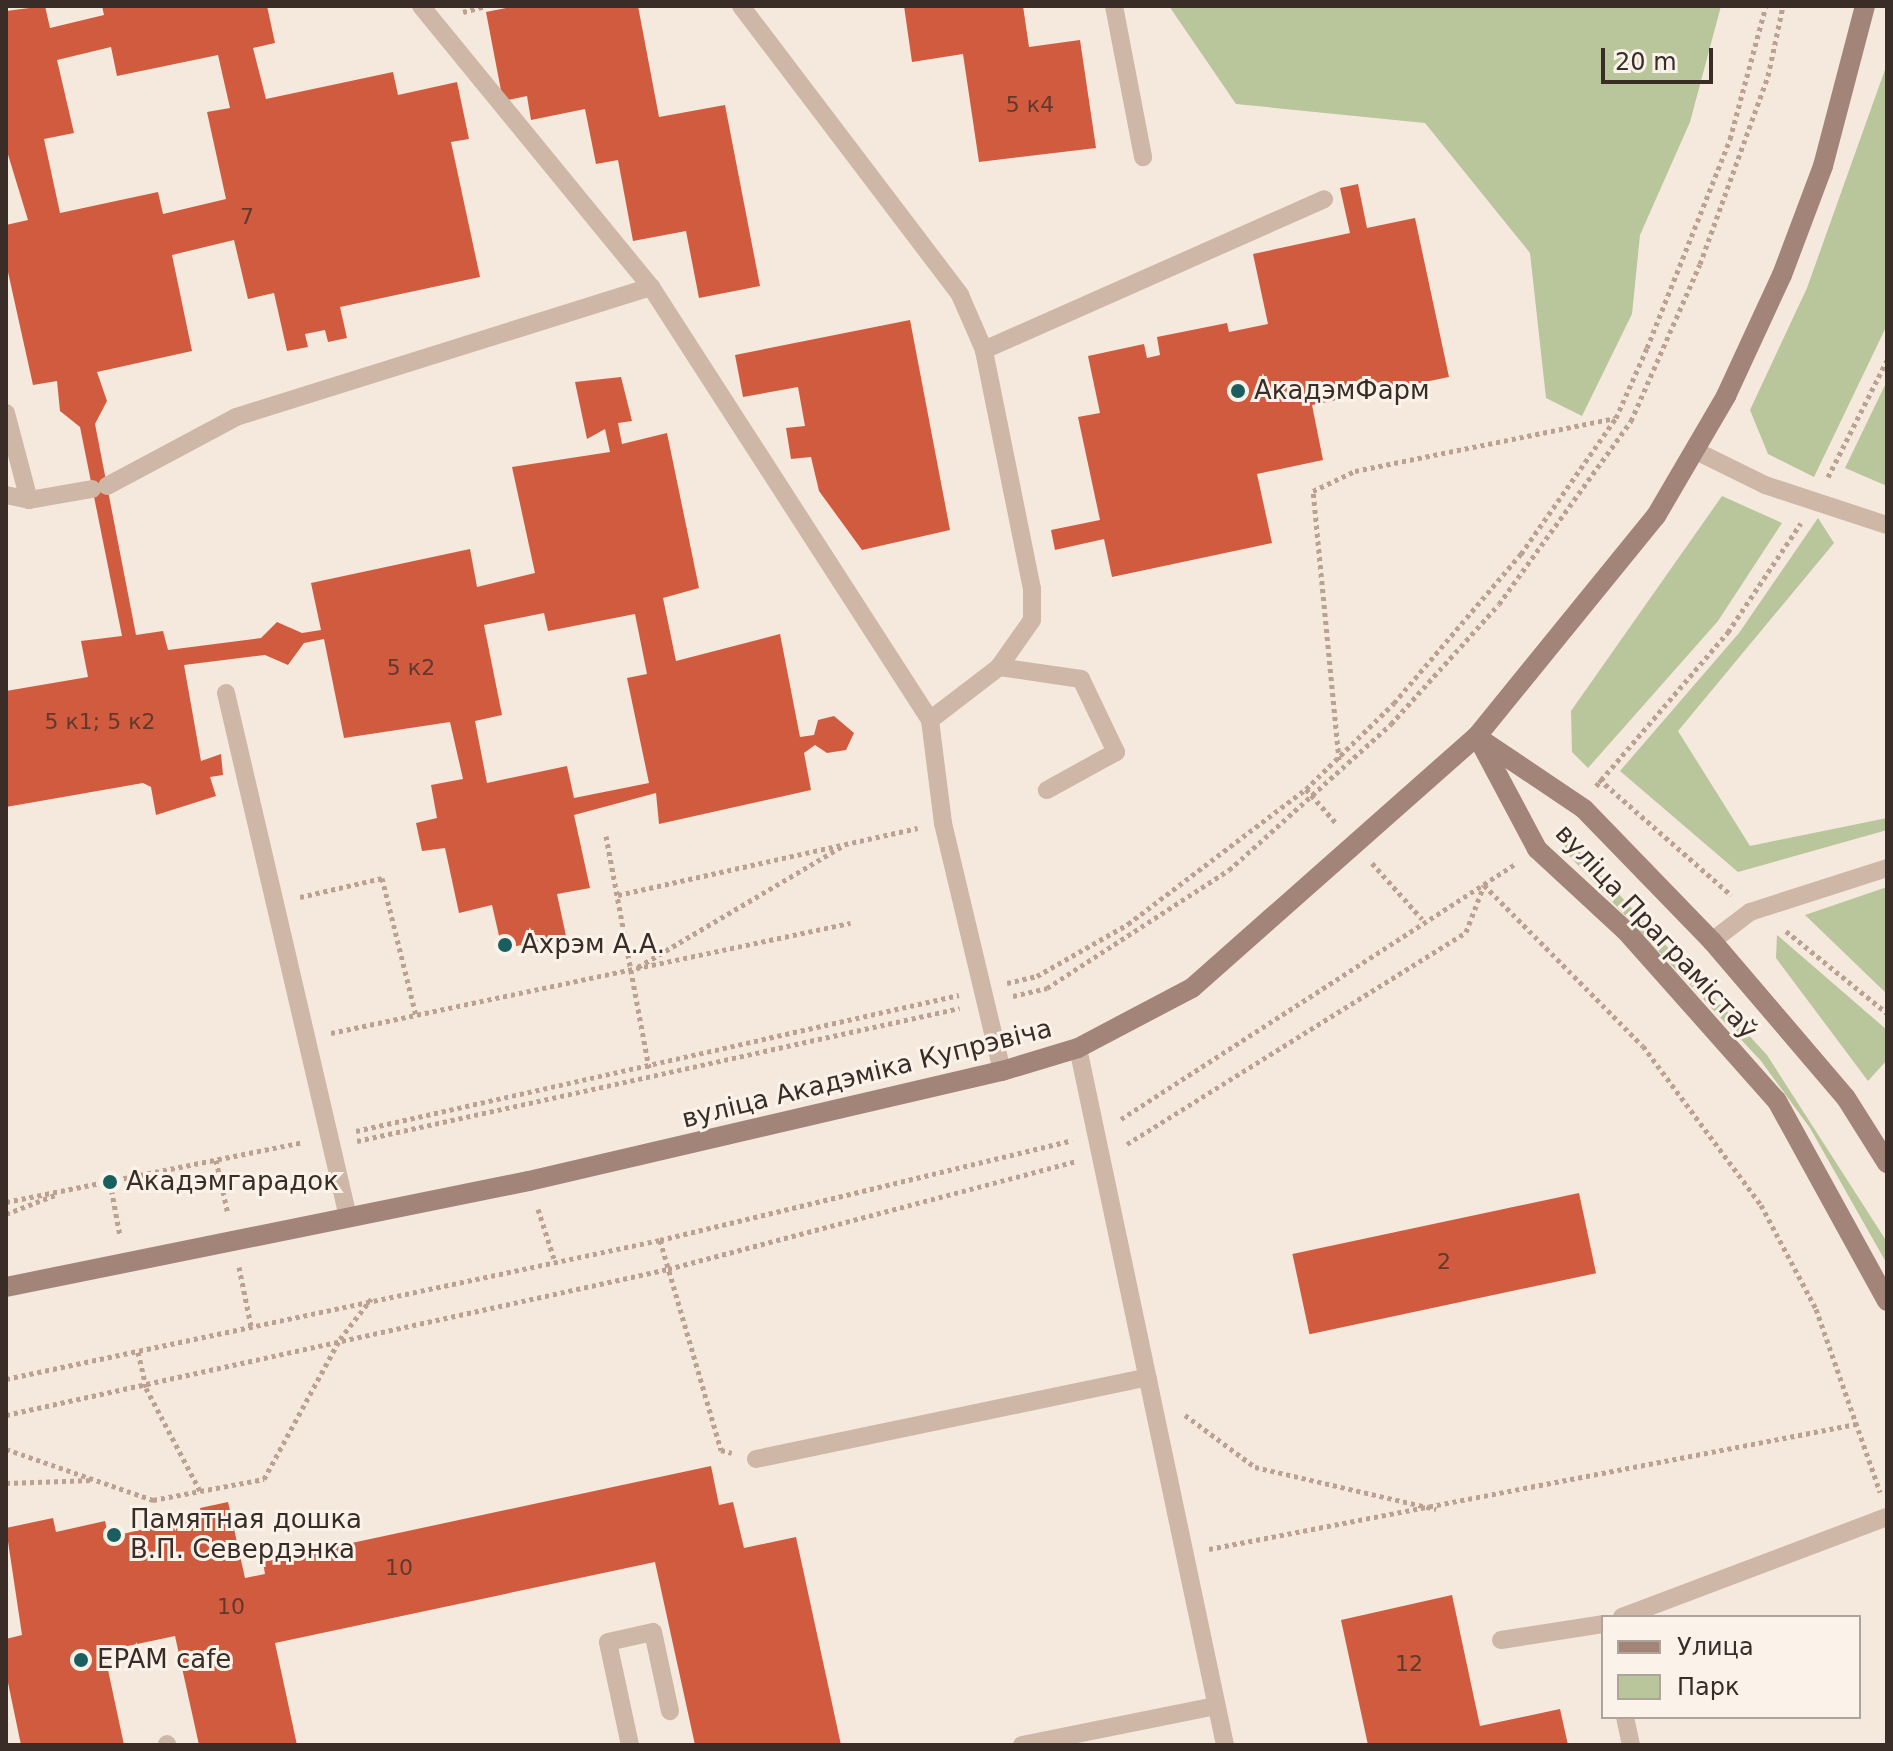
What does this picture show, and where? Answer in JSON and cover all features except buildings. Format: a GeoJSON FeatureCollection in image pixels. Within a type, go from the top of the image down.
{"type":"FeatureCollection","features":[{"type":"Feature","properties":{"kind":"main road","name":"вуліца Акадэміка Купрэвіча"},"geometry":{"type":"LineString","coordinates":[[6,1287],[529,1181],[1002,1071],[1078,1048],[1192,988],[1477,736],[1656,516],[1696,451],[1787,262],[1823,166],[1865,6]]}},
{"type":"Feature","properties":{"kind":"main road","name":"вуліца Праграмістаў"},"geometry":{"type":"LineString","coordinates":[[1477,736],[1584,809],[1712,941],[1846,1098],[1887,1163]]}},
{"type":"Feature","properties":{"kind":"main road","name":"вуліца Праграмістаў"},"geometry":{"type":"LineString","coordinates":[[1477,736],[1537,849],[1626,931],[1777,1101],[1887,1301]]}},
{"type":"Feature","properties":{"kind":"lane"},"geometry":{"type":"LineString","coordinates":[[421,6],[651,287],[930,720],[943,823],[981,997],[1002,1071]]}},
{"type":"Feature","properties":{"kind":"lane"},"geometry":{"type":"LineString","coordinates":[[741,6],[960,295],[984,350],[1032,589],[1032,620],[999,667],[930,720]]}},
{"type":"Feature","properties":{"kind":"lane"},"geometry":{"type":"LineString","coordinates":[[1114,6],[1143,157]]}},
{"type":"Feature","properties":{"kind":"lane"},"geometry":{"type":"LineString","coordinates":[[984,350],[1324,199]]}},
{"type":"Feature","properties":{"kind":"lane"},"geometry":{"type":"LineString","coordinates":[[6,495],[29,500],[100,488],[236,417],[651,287]]}},
{"type":"Feature","properties":{"kind":"lane"},"geometry":{"type":"LineString","coordinates":[[6,413],[29,500]]}},
{"type":"Feature","properties":{"kind":"lane"},"geometry":{"type":"LineString","coordinates":[[1696,451],[1817,501],[1887,525]]}},
{"type":"Feature","properties":{"kind":"lane"},"geometry":{"type":"LineString","coordinates":[[999,667],[1081,679],[1116,752],[1047,790]]}},
{"type":"Feature","properties":{"kind":"lane"},"geometry":{"type":"LineString","coordinates":[[226,693],[333,1136],[348,1217]]}},
{"type":"Feature","properties":{"kind":"lane"},"geometry":{"type":"LineString","coordinates":[[1712,941],[1750,912],[1887,868]]}},
{"type":"Feature","properties":{"kind":"lane"},"geometry":{"type":"LineString","coordinates":[[1078,1048],[1098,1155],[1187,1552],[1225,1745]]}},
{"type":"Feature","properties":{"kind":"lane"},"geometry":{"type":"LineString","coordinates":[[756,1459],[1147,1377]]}},
{"type":"Feature","properties":{"kind":"lane"},"geometry":{"type":"LineString","coordinates":[[1627,1615],[1887,1517]]}},
{"type":"Feature","properties":{"kind":"lane"},"geometry":{"type":"LineString","coordinates":[[1501,1640],[1601,1624]]}},
{"type":"Feature","properties":{"kind":"lane"},"geometry":{"type":"LineString","coordinates":[[630,1745],[608,1642],[653,1632],[670,1711]]}},
{"type":"Feature","properties":{"kind":"lane"},"geometry":{"type":"LineString","coordinates":[[1022,1745],[1216,1706]]}},
{"type":"Feature","properties":{"kind":"lane"},"geometry":{"type":"LineString","coordinates":[[1625,1719],[1631,1745]]}},
{"type":"Feature","properties":{"kind":"path"},"geometry":{"type":"LineString","coordinates":[[333,1136],[364,1143],[981,997],[1037,976],[1128,924],[1339,761],[1521,554],[1616,418],[1730,139],[1766,6]]}},
{"type":"Feature","properties":{"kind":"path"},"geometry":{"type":"LineString","coordinates":[[6,1202],[333,1136],[981,997],[1047,988],[1229,870],[1391,724],[1499,604],[1631,421],[1700,264],[1768,76],[1783,6]]}},
{"type":"Feature","properties":{"kind":"path"},"geometry":{"type":"LineString","coordinates":[[1584,809],[1599,779],[1728,632],[1817,501],[1887,360]]}},
{"type":"Feature","properties":{"kind":"path"},"geometry":{"type":"LineString","coordinates":[[1339,761],[1313,491],[1355,471],[1616,418]]}},
{"type":"Feature","properties":{"kind":"path"},"geometry":{"type":"LineString","coordinates":[[618,895],[943,823]]}},
{"type":"Feature","properties":{"kind":"path"},"geometry":{"type":"LineString","coordinates":[[606,836],[633,969],[649,1069]]}},
{"type":"Feature","properties":{"kind":"path"},"geometry":{"type":"LineString","coordinates":[[633,969],[848,843]]}},
{"type":"Feature","properties":{"kind":"path"},"geometry":{"type":"LineString","coordinates":[[6,1379],[660,1240],[1096,1135],[1537,849]]}},
{"type":"Feature","properties":{"kind":"path"},"geometry":{"type":"LineString","coordinates":[[276,902],[382,878],[416,1015]]}},
{"type":"Feature","properties":{"kind":"path"},"geometry":{"type":"LineString","coordinates":[[6,1415],[146,1388],[340,1339],[668,1269],[1098,1155],[1153,1135],[1466,932],[1484,885]]}},
{"type":"Feature","properties":{"kind":"path"},"geometry":{"type":"LineString","coordinates":[[1484,885],[1643,1046],[1761,1205],[1816,1309],[1882,1497]]}},
{"type":"Feature","properties":{"kind":"path"},"geometry":{"type":"LineString","coordinates":[[310,1038],[850,923]]}},
{"type":"Feature","properties":{"kind":"path"},"geometry":{"type":"LineString","coordinates":[[529,1181],[555,1262]]}},
{"type":"Feature","properties":{"kind":"path"},"geometry":{"type":"LineString","coordinates":[[110,1182],[125,1261]]}},
{"type":"Feature","properties":{"kind":"path"},"geometry":{"type":"LineString","coordinates":[[6,1214],[67,1190]]}},
{"type":"Feature","properties":{"kind":"path"},"geometry":{"type":"LineString","coordinates":[[660,1240],[721,1450],[756,1459]]}},
{"type":"Feature","properties":{"kind":"path"},"geometry":{"type":"LineString","coordinates":[[6,1449],[153,1500],[264,1479],[340,1339],[371,1299]]}},
{"type":"Feature","properties":{"kind":"path"},"geometry":{"type":"LineString","coordinates":[[138,1352],[146,1388],[200,1491]]}},
{"type":"Feature","properties":{"kind":"path"},"geometry":{"type":"LineString","coordinates":[[1147,1377],[1255,1467],[1440,1510]]}},
{"type":"Feature","properties":{"kind":"path"},"geometry":{"type":"LineString","coordinates":[[1187,1552],[1440,1510],[1856,1424]]}},
{"type":"Feature","properties":{"kind":"path"},"geometry":{"type":"LineString","coordinates":[[6,1483],[99,1480]]}},
{"type":"Feature","properties":{"kind":"green space"},"geometry":{"type":"Polygon","coordinates":[[[1169,6],[1721,6],[1690,122],[1640,235],[1632,314],[1582,416],[1546,398],[1530,253],[1425,123],[1236,104],[1169,6]]]}},
{"type":"Feature","properties":{"kind":"green space"},"geometry":{"type":"Polygon","coordinates":[[[1887,64],[1887,325],[1814,477],[1768,454],[1750,410],[1807,288],[1887,64]]]}},
{"type":"Feature","properties":{"kind":"green space"},"geometry":{"type":"Polygon","coordinates":[[[1887,381],[1887,486],[1845,468],[1887,381]]]}},
{"type":"Feature","properties":{"kind":"green space"},"geometry":{"type":"Polygon","coordinates":[[[1722,496],[1782,523],[1718,621],[1588,768],[1572,752],[1571,711],[1722,496]]]}},
{"type":"Feature","properties":{"kind":"green space"},"geometry":{"type":"Polygon","coordinates":[[[1818,518],[1834,543],[1678,731],[1750,846],[1887,818],[1887,830],[1738,872],[1620,771],[1739,633],[1818,518]]]}},
{"type":"Feature","properties":{"kind":"green space"},"geometry":{"type":"Polygon","coordinates":[[[1569,840],[1767,1055],[1887,1242],[1887,1264],[1810,1128],[1761,1061],[1562,848],[1569,840]]]}},
{"type":"Feature","properties":{"kind":"green space"},"geometry":{"type":"Polygon","coordinates":[[[1887,887],[1887,994],[1805,915],[1887,887]]]}},
{"type":"Feature","properties":{"kind":"green space"},"geometry":{"type":"Polygon","coordinates":[[[1777,935],[1887,1030],[1887,1060],[1868,1081],[1776,958],[1777,935]]]}},
{"type":"Feature","properties":{"kind":"place","name":"АкадэмФарм"},"geometry":{"type":"Point","coordinates":[1238,391]}},
{"type":"Feature","properties":{"kind":"place","name":"Ахрэм А.А."},"geometry":{"type":"Point","coordinates":[505,945]}},
{"type":"Feature","properties":{"kind":"place","name":"Акадэмгарадок"},"geometry":{"type":"Point","coordinates":[110,1182]}},
{"type":"Feature","properties":{"kind":"place","name":"Памятная дошка В.П. Севердэнка"},"geometry":{"type":"Point","coordinates":[114,1535]}},
{"type":"Feature","properties":{"kind":"place","name":"EPAM cafe"},"geometry":{"type":"Point","coordinates":[81,1660]}}]}
